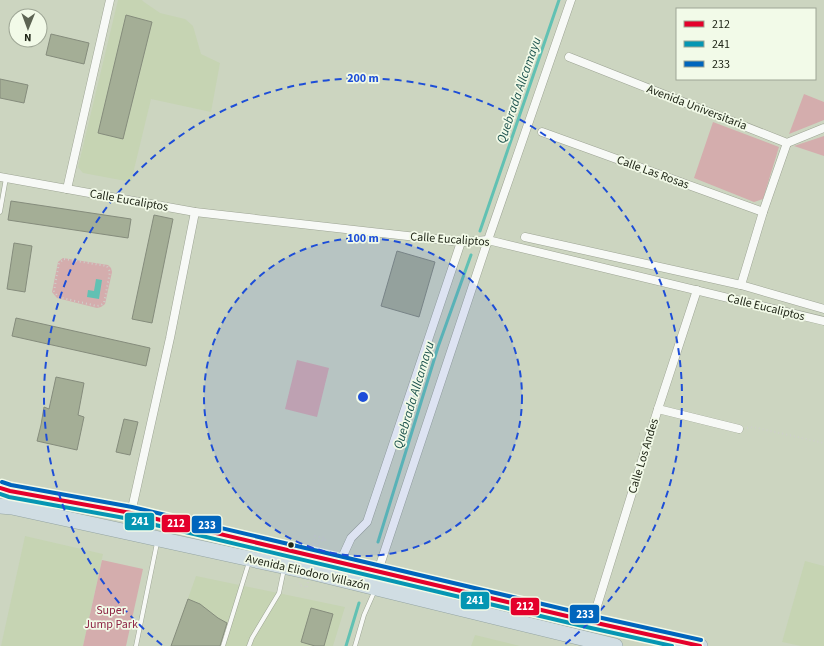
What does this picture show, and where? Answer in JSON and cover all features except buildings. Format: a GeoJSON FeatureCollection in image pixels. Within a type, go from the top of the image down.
{"type":"FeatureCollection","features":[{"type":"Feature","properties":{"kind":"highway","name":"Avenida Eliodoro Villazón"},"geometry":{"type":"LineString","coordinates":[[0,488],[131,513],[592,622],[700,646]]}},
{"type":"Feature","properties":{"kind":"highway","name":"Avenida Eliodoro Villazón"},"geometry":{"type":"LineString","coordinates":[[0,506],[12,507],[250,558],[610,646]]}},
{"type":"Feature","properties":{"kind":"street"},"geometry":{"type":"LineString","coordinates":[[67,189],[110,0]]}},
{"type":"Feature","properties":{"kind":"street"},"geometry":{"type":"LineString","coordinates":[[378,571],[488,240],[571,0]]}},
{"type":"Feature","properties":{"kind":"street","name":"Avenida Universitaria"},"geometry":{"type":"LineString","coordinates":[[569,57],[787,143]]}},
{"type":"Feature","properties":{"kind":"street"},"geometry":{"type":"LineString","coordinates":[[741,285],[787,143],[824,128]]}},
{"type":"Feature","properties":{"kind":"street","name":"Calle Las Rosas"},"geometry":{"type":"LineString","coordinates":[[542,132],[764,212]]}},
{"type":"Feature","properties":{"kind":"street","name":"Calle Eucaliptos"},"geometry":{"type":"LineString","coordinates":[[3,177],[195,212],[461,242],[488,240],[824,321]]}},
{"type":"Feature","properties":{"kind":"street"},"geometry":{"type":"LineString","coordinates":[[131,513],[170,338],[195,212]]}},
{"type":"Feature","properties":{"kind":"street","name":"Calle Eucaliptos"},"geometry":{"type":"LineString","coordinates":[[525,237],[741,285],[824,309]]}},
{"type":"Feature","properties":{"kind":"street"},"geometry":{"type":"LineString","coordinates":[[340,562],[351,538],[367,522],[461,242]]}},
{"type":"Feature","properties":{"kind":"street","name":"Calle Los Andes"},"geometry":{"type":"LineString","coordinates":[[592,622],[658,409],[697,290]]}},
{"type":"Feature","properties":{"kind":"street"},"geometry":{"type":"LineString","coordinates":[[658,409],[739,428]]}},
{"type":"Feature","properties":{"kind":"lane"},"geometry":{"type":"LineString","coordinates":[[0,212],[3,177]]}},
{"type":"Feature","properties":{"kind":"lane"},"geometry":{"type":"LineString","coordinates":[[136,646],[158,538]]}},
{"type":"Feature","properties":{"kind":"lane"},"geometry":{"type":"LineString","coordinates":[[223,646],[250,558]]}},
{"type":"Feature","properties":{"kind":"lane"},"geometry":{"type":"LineString","coordinates":[[249,646],[252,638],[279,593],[285,567]]}},
{"type":"Feature","properties":{"kind":"lane"},"geometry":{"type":"LineString","coordinates":[[355,646],[364,615],[376,588]]}},
{"type":"Feature","properties":{"kind":"path"},"geometry":{"type":"LineString","coordinates":[[64,259],[107,266],[110,272],[104,303],[101,306],[97,306],[58,297],[56,295],[54,291],[59,263],[61,261],[64,259]]}},
{"type":"Feature","properties":{"kind":"path"},"geometry":{"type":"LineString","coordinates":[[739,428],[753,427],[824,443]]}},
{"type":"Feature","properties":{"kind":"path"},"geometry":{"type":"LineString","coordinates":[[307,587],[318,540],[325,541],[325,538],[315,536]]}},
{"type":"Feature","properties":{"kind":"shaded area"},"geometry":{"type":"Polygon","coordinates":[[[118,0],[142,0],[160,13],[185,19],[193,26],[201,54],[220,63],[211,112],[151,99],[131,182],[83,173],[78,167],[118,0]]]}},
{"type":"Feature","properties":{"kind":"shaded area"},"geometry":{"type":"Polygon","coordinates":[[[25,536],[103,554],[83,646],[1,646],[25,536]]]}},
{"type":"Feature","properties":{"kind":"shaded area"},"geometry":{"type":"Polygon","coordinates":[[[805,561],[824,566],[824,646],[801,646],[782,642],[805,561]]]}},
{"type":"Feature","properties":{"kind":"shaded area"},"geometry":{"type":"Polygon","coordinates":[[[196,576],[345,607],[333,646],[171,646],[196,576]]]}},
{"type":"Feature","properties":{"kind":"shaded area"},"geometry":{"type":"Polygon","coordinates":[[[475,635],[520,646],[471,646],[475,635]]]}},
{"type":"Feature","properties":{"kind":"green space"},"geometry":{"type":"Polygon","coordinates":[[[804,94],[824,102],[824,120],[789,134],[804,94]]]}},
{"type":"Feature","properties":{"kind":"green space"},"geometry":{"type":"Polygon","coordinates":[[[713,122],[779,147],[763,199],[754,202],[694,178],[713,122]]]}},
{"type":"Feature","properties":{"kind":"green space"},"geometry":{"type":"Polygon","coordinates":[[[824,136],[824,156],[794,146],[824,136]]]}},
{"type":"Feature","properties":{"kind":"green space"},"geometry":{"type":"Polygon","coordinates":[[[63,258],[108,265],[111,268],[112,272],[105,304],[97,308],[57,298],[52,292],[58,262],[63,258]]]}},
{"type":"Feature","properties":{"kind":"green space"},"geometry":{"type":"Polygon","coordinates":[[[297,360],[329,368],[317,417],[285,409],[297,360]]]}},
{"type":"Feature","properties":{"kind":"green space","name":"Super Jump Park"},"geometry":{"type":"Polygon","coordinates":[[[102,560],[143,569],[126,646],[83,646],[102,560]]]}},
{"type":"Feature","properties":{"kind":"water"},"geometry":{"type":"Polygon","coordinates":[[[96,279],[102,280],[99,299],[87,297],[88,290],[94,291],[96,279]]]}},
{"type":"Feature","properties":{"kind":"waterway","name":"Quebrada Allcamayu"},"geometry":{"type":"LineString","coordinates":[[480,231],[559,0]]}},
{"type":"Feature","properties":{"kind":"waterway","name":"Quebrada Allcamayu"},"geometry":{"type":"LineString","coordinates":[[378,542],[438,347],[471,255]]}},
{"type":"Feature","properties":{"kind":"waterway","name":"Quebrada Allcamayu"},"geometry":{"type":"LineString","coordinates":[[346,646],[359,603]]}},
{"type":"Feature","properties":{"kind":"transit line","name":"233"},"geometry":{"type":"LineString","coordinates":[[2,482],[11,485],[132,507],[593,616],[701,640]]}},
{"type":"Feature","properties":{"kind":"transit line","name":"212"},"geometry":{"type":"LineString","coordinates":[[0,488],[131,513],[592,622],[700,646]]}},
{"type":"Feature","properties":{"kind":"transit line","name":"241"},"geometry":{"type":"LineString","coordinates":[[0,494],[9,497],[130,519],[672,646]]}}]}
